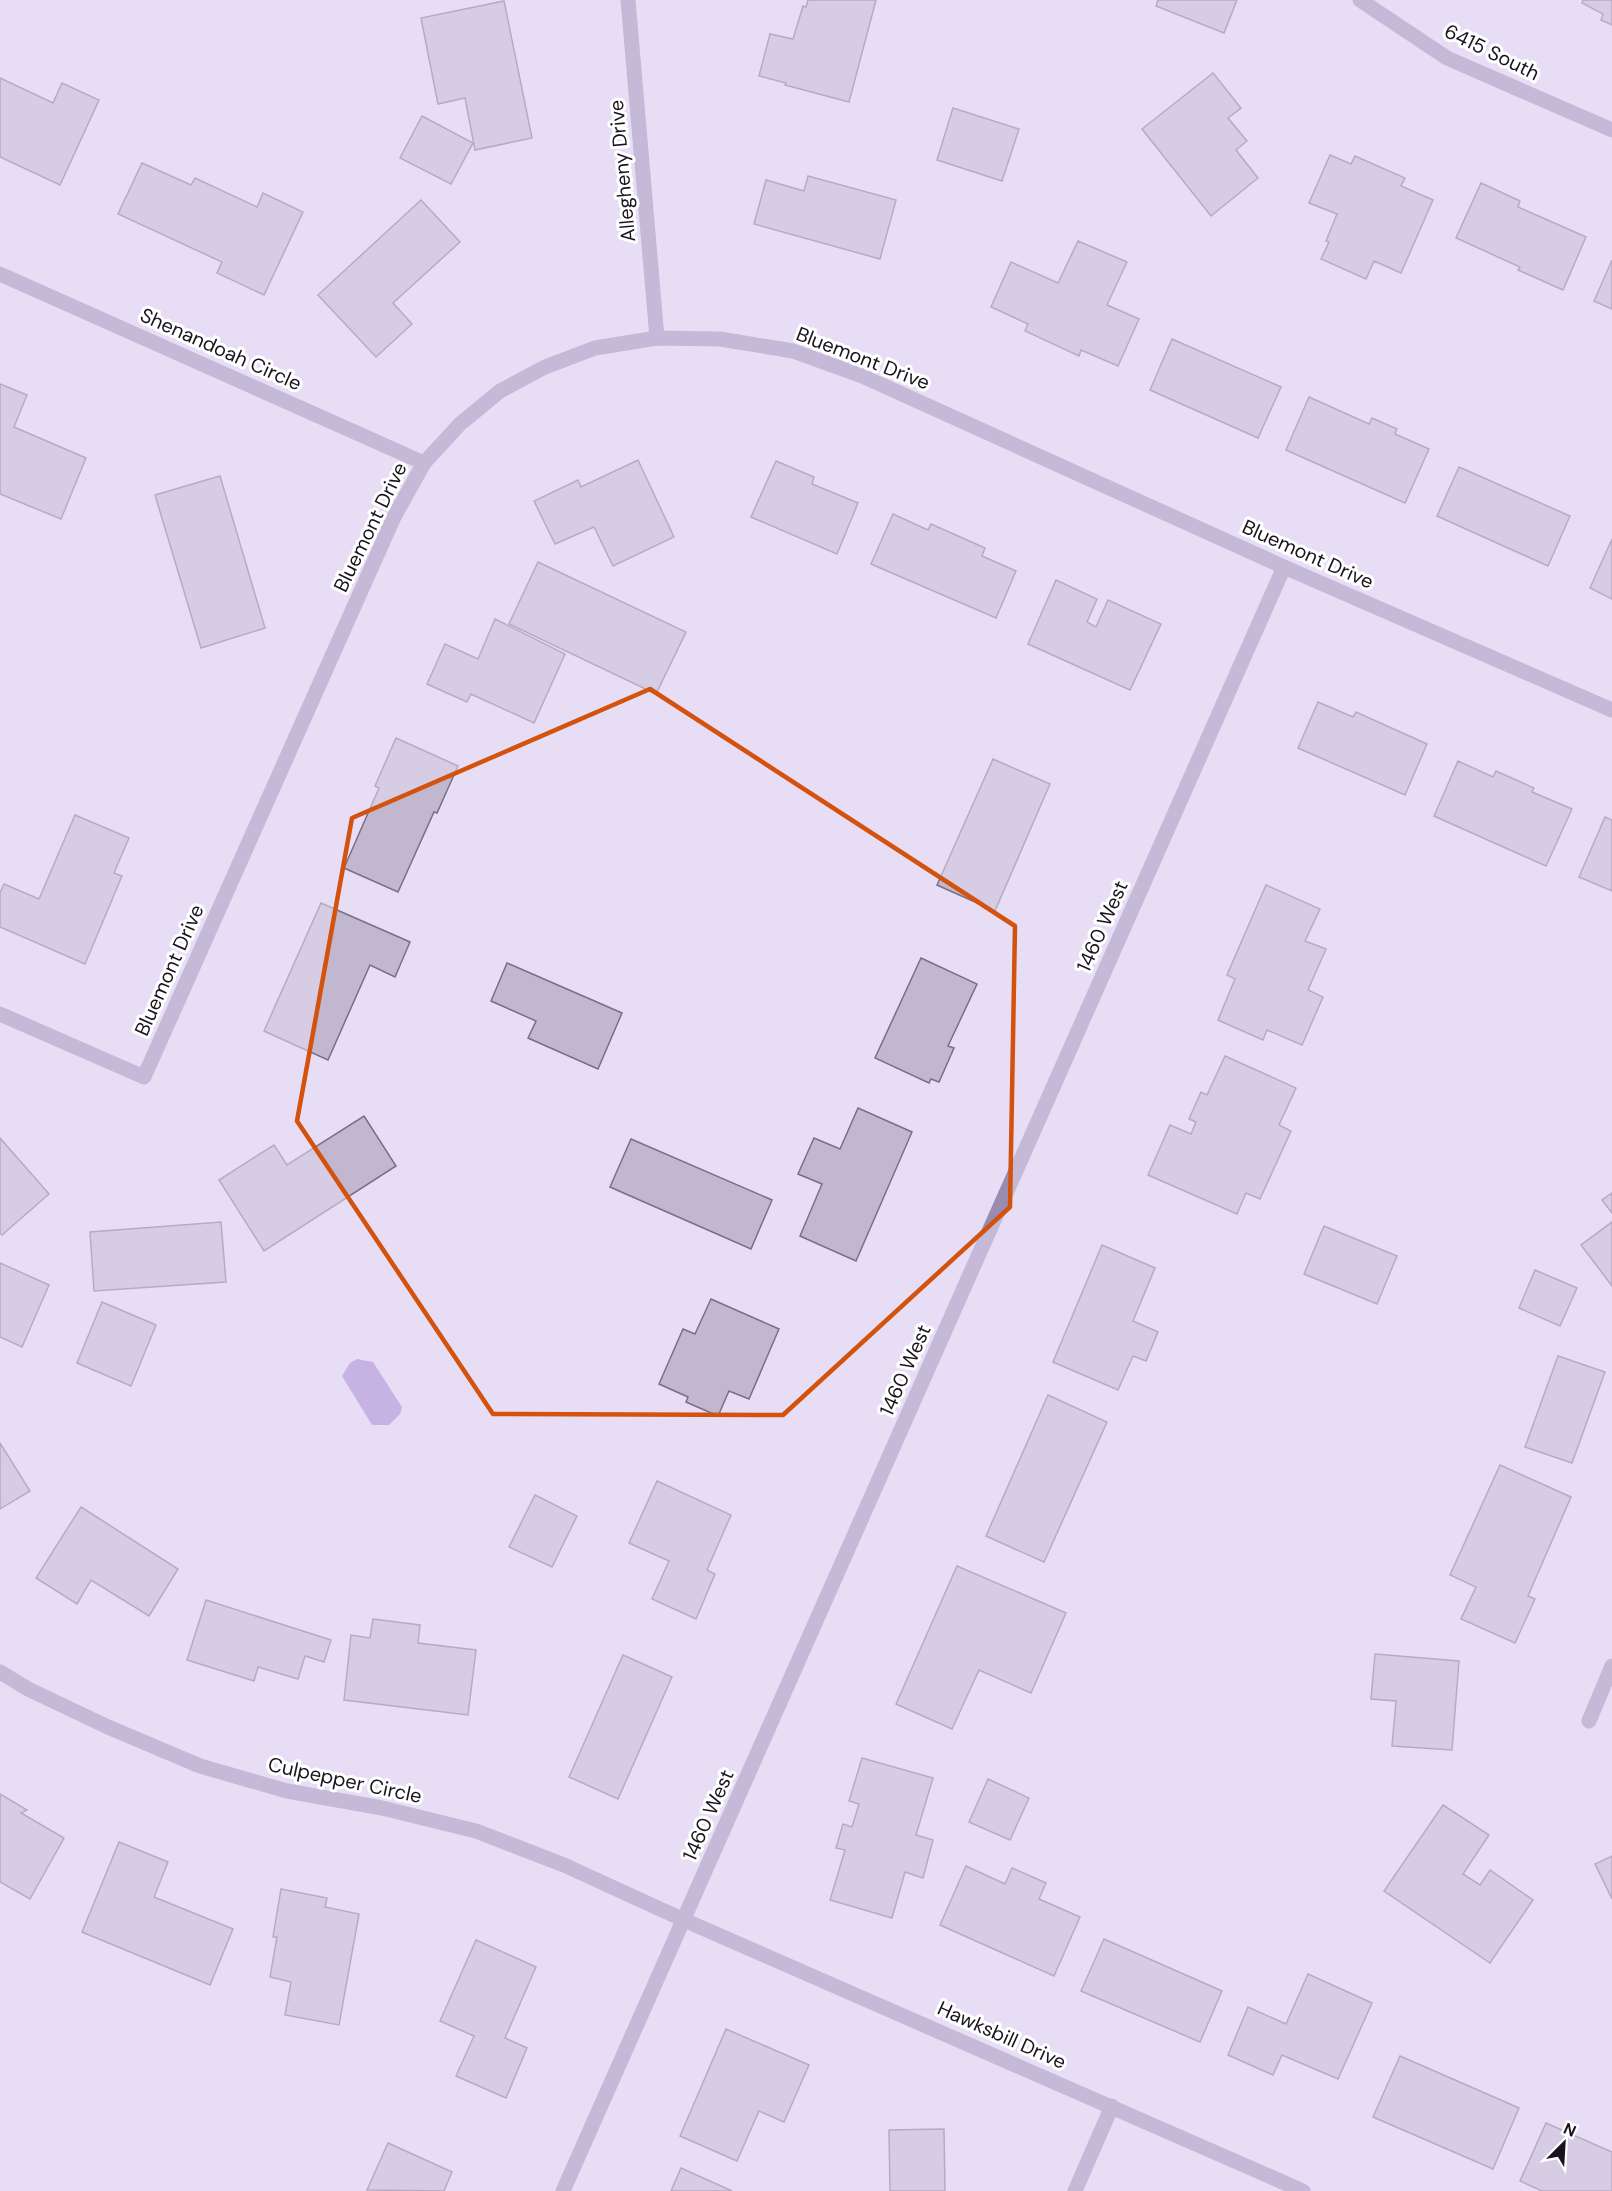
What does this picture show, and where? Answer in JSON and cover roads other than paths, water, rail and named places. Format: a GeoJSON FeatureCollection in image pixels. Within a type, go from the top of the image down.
{"type":"FeatureCollection","features":[{"type":"Feature","properties":{"kind":"street","name":"Allegheny Drive"},"geometry":{"type":"LineString","coordinates":[[628,0],[657,338]]}},
{"type":"Feature","properties":{"kind":"street","name":"6415 South"},"geometry":{"type":"LineString","coordinates":[[1360,0],[1447,58],[1612,130]]}},
{"type":"Feature","properties":{"kind":"street","name":"Shenandoah Circle"},"geometry":{"type":"LineString","coordinates":[[0,274],[424,463]]}},
{"type":"Feature","properties":{"kind":"street","name":"Bluemont Drive"},"geometry":{"type":"LineString","coordinates":[[0,1014],[144,1077],[394,517],[424,463],[460,424],[500,391],[545,367],[595,348],[657,338],[720,339],[803,354],[862,376],[1284,567],[1612,711]]}},
{"type":"Feature","properties":{"kind":"street","name":"1460 West"},"geometry":{"type":"LineString","coordinates":[[563,2191],[1284,567]]}},
{"type":"Feature","properties":{"kind":"street"},"geometry":{"type":"LineString","coordinates":[[1589,1721],[1612,1666]]}},
{"type":"Feature","properties":{"kind":"street","name":"Culpepper Circle"},"geometry":{"type":"LineString","coordinates":[[0,1672],[58,1704],[200,1766],[287,1791],[382,1808],[476,1831],[564,1865],[684,1920]]}},
{"type":"Feature","properties":{"kind":"street","name":"Hawksbill Drive"},"geometry":{"type":"LineString","coordinates":[[684,1920],[1303,2191]]}},
{"type":"Feature","properties":{"kind":"street"},"geometry":{"type":"LineString","coordinates":[[1075,2191],[1112,2106]]}}]}
